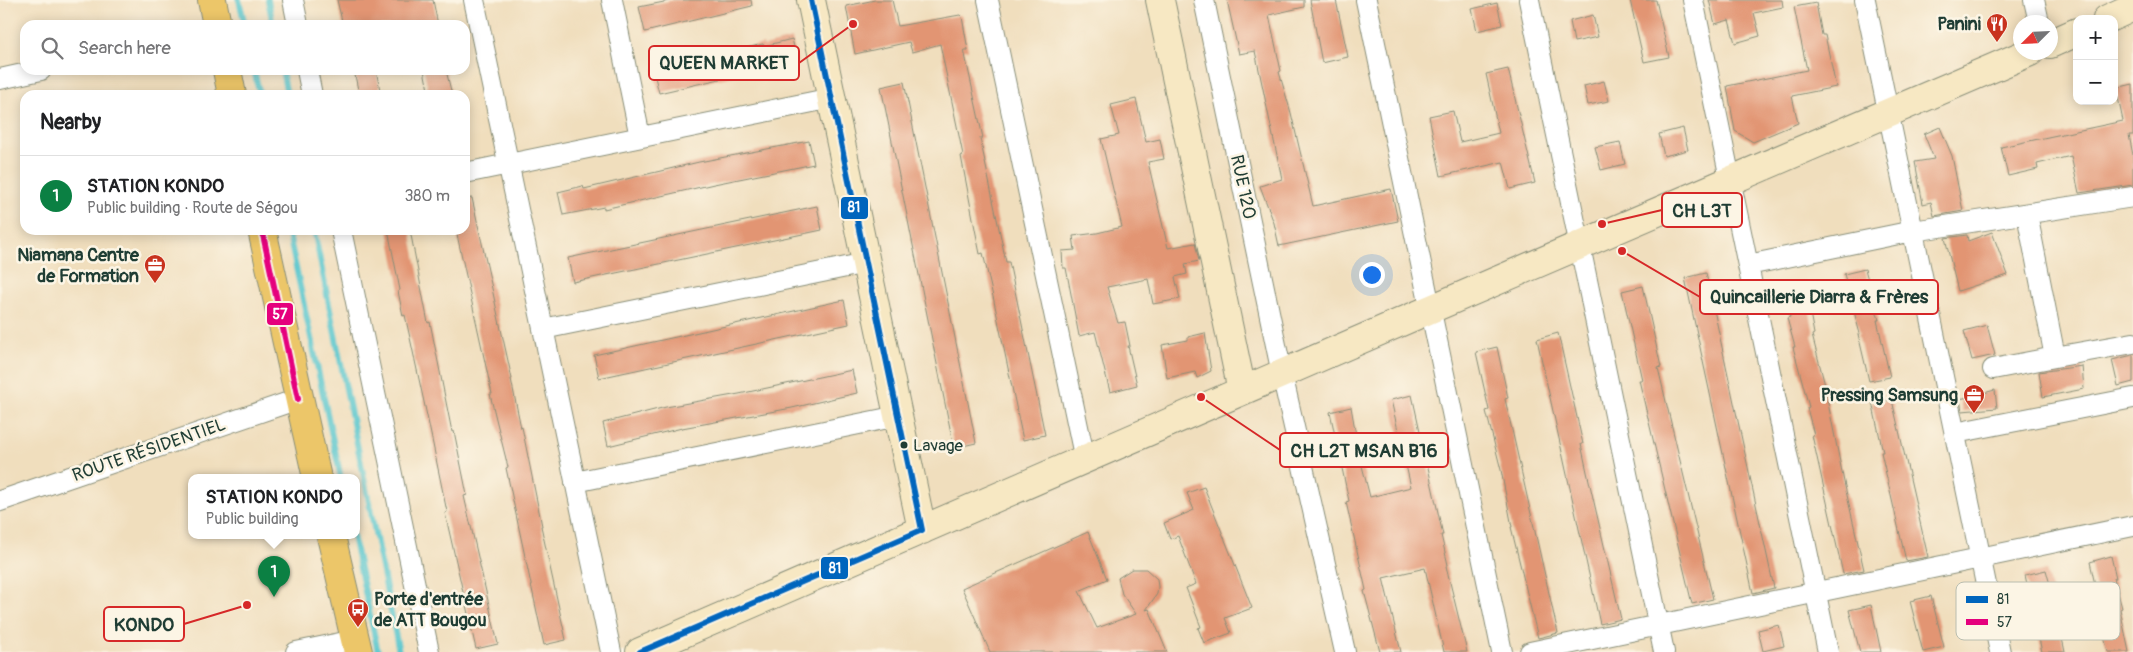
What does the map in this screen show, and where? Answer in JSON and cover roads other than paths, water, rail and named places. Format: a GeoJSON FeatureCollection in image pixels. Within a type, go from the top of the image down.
{"type":"FeatureCollection","features":[{"type":"Feature","properties":{"kind":"highway"},"geometry":{"type":"LineString","coordinates":[[212,0],[216,20]]}},
{"type":"Feature","properties":{"kind":"highway"},"geometry":{"type":"LineString","coordinates":[[228,75],[231,90]]}},
{"type":"Feature","properties":{"kind":"highway"},"geometry":{"type":"LineString","coordinates":[[263,235],[316,474]]}},
{"type":"Feature","properties":{"kind":"highway"},"geometry":{"type":"LineString","coordinates":[[332,539],[357,646]]}},
{"type":"Feature","properties":{"kind":"street"},"geometry":{"type":"LineString","coordinates":[[293,0],[297,20]]}},
{"type":"Feature","properties":{"kind":"street"},"geometry":{"type":"LineString","coordinates":[[474,0],[611,652]]}},
{"type":"Feature","properties":{"kind":"street"},"geometry":{"type":"LineString","coordinates":[[612,0],[640,137]]}},
{"type":"Feature","properties":{"kind":"street"},"geometry":{"type":"LineString","coordinates":[[811,0],[922,530]]}},
{"type":"Feature","properties":{"kind":"street"},"geometry":{"type":"LineString","coordinates":[[988,0],[1085,460]]}},
{"type":"Feature","properties":{"kind":"street"},"geometry":{"type":"LineString","coordinates":[[1160,0],[1242,391]]}},
{"type":"Feature","properties":{"kind":"street","name":"RUE 120"},"geometry":{"type":"LineString","coordinates":[[1204,0],[1282,374],[1345,652]]}},
{"type":"Feature","properties":{"kind":"street"},"geometry":{"type":"LineString","coordinates":[[1366,0],[1502,652]]}},
{"type":"Feature","properties":{"kind":"street"},"geometry":{"type":"LineString","coordinates":[[1529,0],[1664,652]]}},
{"type":"Feature","properties":{"kind":"street"},"geometry":{"type":"LineString","coordinates":[[1693,0],[1828,652]]}},
{"type":"Feature","properties":{"kind":"street"},"geometry":{"type":"LineString","coordinates":[[1865,0],[1986,582]]}},
{"type":"Feature","properties":{"kind":"street"},"geometry":{"type":"LineString","coordinates":[[2034,0],[2037,15]]}},
{"type":"Feature","properties":{"kind":"street"},"geometry":{"type":"LineString","coordinates":[[2115,15],[2133,7]]}},
{"type":"Feature","properties":{"kind":"street"},"geometry":{"type":"LineString","coordinates":[[2058,40],[2073,34]]}},
{"type":"Feature","properties":{"kind":"street"},"geometry":{"type":"LineString","coordinates":[[640,652],[2013,59]]}},
{"type":"Feature","properties":{"kind":"street"},"geometry":{"type":"LineString","coordinates":[[0,79],[20,75]]}},
{"type":"Feature","properties":{"kind":"street"},"geometry":{"type":"LineString","coordinates":[[308,75],[311,90]]}},
{"type":"Feature","properties":{"kind":"street"},"geometry":{"type":"LineString","coordinates":[[470,172],[832,98]]}},
{"type":"Feature","properties":{"kind":"street"},"geometry":{"type":"LineString","coordinates":[[1748,265],[1913,232],[2133,197]]}},
{"type":"Feature","properties":{"kind":"street"},"geometry":{"type":"LineString","coordinates":[[2027,214],[2055,357]]}},
{"type":"Feature","properties":{"kind":"street"},"geometry":{"type":"LineString","coordinates":[[342,235],[429,652]]}},
{"type":"Feature","properties":{"kind":"street"},"geometry":{"type":"LineString","coordinates":[[543,330],[866,263]]}},
{"type":"Feature","properties":{"kind":"street"},"geometry":{"type":"LineString","coordinates":[[1993,369],[2133,343]]}},
{"type":"Feature","properties":{"kind":"street"},"geometry":{"type":"LineString","coordinates":[[1955,433],[2133,398]]}},
{"type":"Feature","properties":{"kind":"street","name":"ROUTE RÉSIDENTIEL"},"geometry":{"type":"LineString","coordinates":[[0,501],[298,399]]}},
{"type":"Feature","properties":{"kind":"street"},"geometry":{"type":"LineString","coordinates":[[575,482],[898,416]]}},
{"type":"Feature","properties":{"kind":"street"},"geometry":{"type":"LineString","coordinates":[[1530,652],[2133,526]]}},
{"type":"Feature","properties":{"kind":"street"},"geometry":{"type":"LineString","coordinates":[[296,652],[357,646]]}},
{"type":"Feature","properties":{"kind":"waterway"},"geometry":{"type":"LineString","coordinates":[[239,0],[244,20]]}},
{"type":"Feature","properties":{"kind":"waterway"},"geometry":{"type":"LineString","coordinates":[[268,0],[272,20]]}},
{"type":"Feature","properties":{"kind":"waterway"},"geometry":{"type":"LineString","coordinates":[[255,75],[259,90]]}},
{"type":"Feature","properties":{"kind":"waterway"},"geometry":{"type":"LineString","coordinates":[[283,75],[286,90]]}},
{"type":"Feature","properties":{"kind":"waterway"},"geometry":{"type":"LineString","coordinates":[[289,235],[340,474]]}},
{"type":"Feature","properties":{"kind":"waterway"},"geometry":{"type":"LineString","coordinates":[[315,235],[399,652]]}},
{"type":"Feature","properties":{"kind":"waterway"},"geometry":{"type":"LineString","coordinates":[[354,539],[378,652]]}},
{"type":"Feature","properties":{"kind":"place","name":"QUEEN MARKET"},"geometry":{"type":"Point","coordinates":[853,24]}},
{"type":"Feature","properties":{"kind":"place","name":"Panini"},"geometry":{"type":"Point","coordinates":[1997,43]}},
{"type":"Feature","properties":{"kind":"place","name":"CH L3T"},"geometry":{"type":"Point","coordinates":[1602,224]}},
{"type":"Feature","properties":{"kind":"place","name":"Quincaillerie Diarra & Frères"},"geometry":{"type":"Point","coordinates":[1622,251]}},
{"type":"Feature","properties":{"kind":"place","name":"Niamana Centre de Formation"},"geometry":{"type":"Point","coordinates":[155,284]}},
{"type":"Feature","properties":{"kind":"place","name":"CH L2T MSAN B16"},"geometry":{"type":"Point","coordinates":[1201,397]}},
{"type":"Feature","properties":{"kind":"place","name":"Pressing Samsung"},"geometry":{"type":"Point","coordinates":[1974,414]}},
{"type":"Feature","properties":{"kind":"place","name":"Lavage"},"geometry":{"type":"Point","coordinates":[904,445]}},
{"type":"Feature","properties":{"kind":"place","name":"STATION KONDO"},"geometry":{"type":"Point","coordinates":[274,597]}},
{"type":"Feature","properties":{"kind":"place","name":"KONDO"},"geometry":{"type":"Point","coordinates":[247,605]}},
{"type":"Feature","properties":{"kind":"place","name":"Porte d'entrée de ATT Bougou"},"geometry":{"type":"Point","coordinates":[358,628]}}]}
